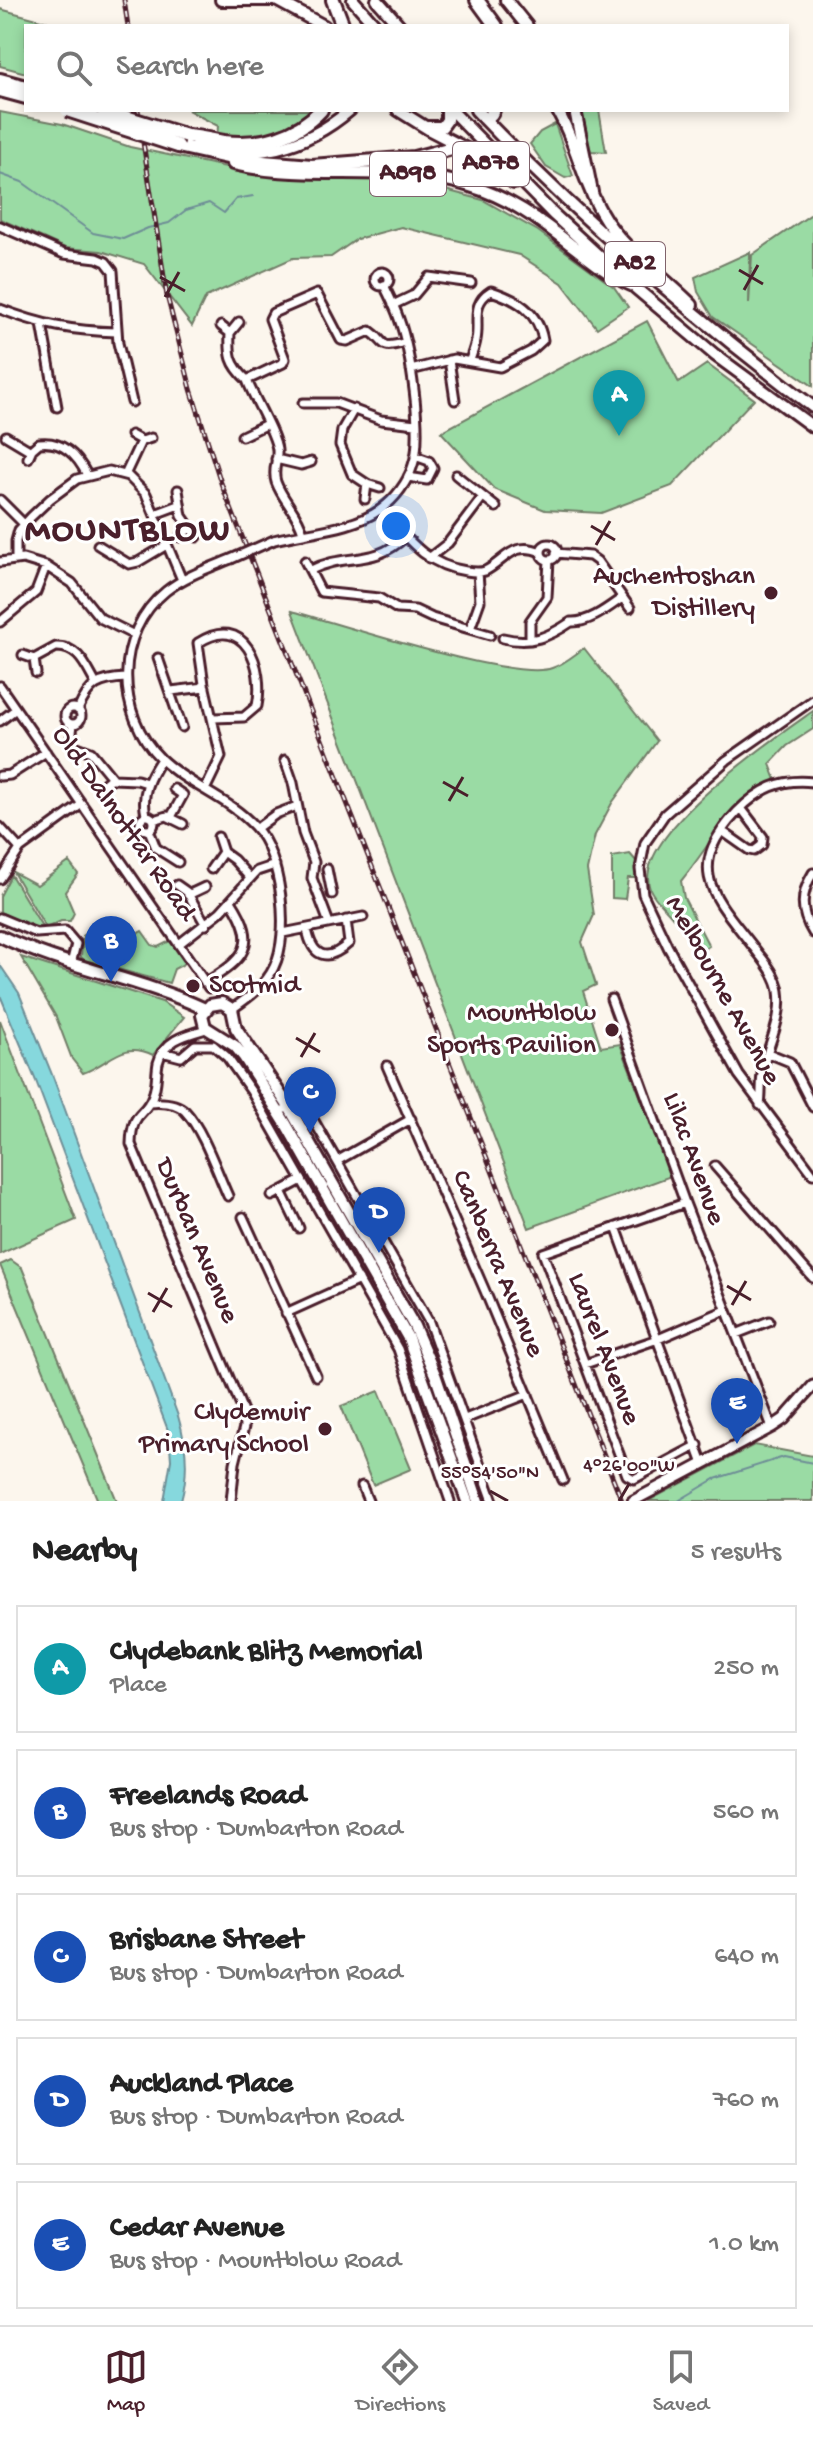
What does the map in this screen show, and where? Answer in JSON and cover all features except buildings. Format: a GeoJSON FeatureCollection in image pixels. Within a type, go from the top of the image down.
{"type":"FeatureCollection","features":[{"type":"Feature","properties":{"kind":"highway"},"geometry":{"type":"LineString","coordinates":[[333,0],[342,24]]}},
{"type":"Feature","properties":{"kind":"highway"},"geometry":{"type":"LineString","coordinates":[[477,0],[495,24]]}},
{"type":"Feature","properties":{"kind":"highway"},"geometry":{"type":"LineString","coordinates":[[0,80],[24,86]]}},
{"type":"Feature","properties":{"kind":"highway"},"geometry":{"type":"LineString","coordinates":[[0,90],[24,96]]}},
{"type":"Feature","properties":{"kind":"highway","name":"A898"},"geometry":{"type":"LineString","coordinates":[[74,112],[183,141],[227,142],[265,141],[295,131],[319,112]]}},
{"type":"Feature","properties":{"kind":"highway","name":"A898"},"geometry":{"type":"LineString","coordinates":[[108,112],[240,160],[312,166],[414,158],[452,148]]}},
{"type":"Feature","properties":{"kind":"main road"},"geometry":{"type":"LineString","coordinates":[[221,0],[276,0],[321,24]]}},
{"type":"Feature","properties":{"kind":"main road"},"geometry":{"type":"LineString","coordinates":[[303,0],[303,12]]}},
{"type":"Feature","properties":{"kind":"main road"},"geometry":{"type":"LineString","coordinates":[[353,0],[374,24]]}},
{"type":"Feature","properties":{"kind":"main road"},"geometry":{"type":"LineString","coordinates":[[377,0],[398,24]]}},
{"type":"Feature","properties":{"kind":"main road"},"geometry":{"type":"LineString","coordinates":[[506,0],[525,24]]}},
{"type":"Feature","properties":{"kind":"main road","name":"A898"},"geometry":{"type":"LineString","coordinates":[[183,141],[234,151],[273,149],[310,138],[347,112]]}},
{"type":"Feature","properties":{"kind":"main road","name":"A878"},"geometry":{"type":"LineString","coordinates":[[401,112],[482,157],[553,214]]}},
{"type":"Feature","properties":{"kind":"main road","name":"A878"},"geometry":{"type":"LineString","coordinates":[[422,125],[442,127],[449,112]]}},
{"type":"Feature","properties":{"kind":"main road","name":"A82"},"geometry":{"type":"LineString","coordinates":[[451,112],[553,214],[631,285],[715,355],[813,427]]}},
{"type":"Feature","properties":{"kind":"main road","name":"A82"},"geometry":{"type":"LineString","coordinates":[[478,112],[603,236],[703,322],[813,407]]}},
{"type":"Feature","properties":{"kind":"main road"},"geometry":{"type":"LineString","coordinates":[[558,112],[586,187],[611,228],[691,304],[703,322]]}},
{"type":"Feature","properties":{"kind":"main road"},"geometry":{"type":"LineString","coordinates":[[575,112],[592,194]]}},
{"type":"Feature","properties":{"kind":"main road","name":"A898"},"geometry":{"type":"LineString","coordinates":[[183,141],[202,155],[255,168],[419,175],[472,186],[521,208],[613,277],[631,285]]}},
{"type":"Feature","properties":{"kind":"main road"},"geometry":{"type":"LineString","coordinates":[[0,936],[71,964],[166,992],[205,1009]]}},
{"type":"Feature","properties":{"kind":"main road"},"geometry":{"type":"LineString","coordinates":[[467,1501],[408,1338],[284,1110],[234,1021],[232,1009],[216,1002],[205,1009],[202,1021],[210,1032],[235,1046],[284,1110],[414,1326],[436,1377],[478,1501]]}},
{"type":"Feature","properties":{"kind":"main road"},"geometry":{"type":"LineString","coordinates":[[210,1032],[227,1032],[234,1021]]}},
{"type":"Feature","properties":{"kind":"street"},"geometry":{"type":"LineString","coordinates":[[0,226],[64,254],[97,258],[106,262],[113,271],[117,332],[132,402]]}},
{"type":"Feature","properties":{"kind":"street"},"geometry":{"type":"LineString","coordinates":[[393,305],[414,295],[429,277],[471,283]]}},
{"type":"Feature","properties":{"kind":"street"},"geometry":{"type":"LineString","coordinates":[[450,291],[452,280]]}},
{"type":"Feature","properties":{"kind":"street"},"geometry":{"type":"LineString","coordinates":[[232,1009],[257,989],[274,968],[283,933],[275,865],[257,828],[238,811],[161,759],[144,740],[130,710],[127,661],[142,620],[164,592],[182,580],[274,540],[365,518],[381,509],[408,477],[415,456],[416,424],[411,370],[406,342],[384,285]]}},
{"type":"Feature","properties":{"kind":"street"},"geometry":{"type":"LineString","coordinates":[[411,370],[449,360],[470,360],[500,367],[540,346],[542,333],[529,311],[519,302],[491,291],[478,304],[477,338],[470,360]]}},
{"type":"Feature","properties":{"kind":"street"},"geometry":{"type":"LineString","coordinates":[[247,380],[283,363],[285,359],[270,319],[273,313],[312,295],[320,296],[339,338],[344,342],[370,331],[381,345],[406,342]]}},
{"type":"Feature","properties":{"kind":"street"},"geometry":{"type":"LineString","coordinates":[[0,309],[42,324],[78,331],[117,332]]}},
{"type":"Feature","properties":{"kind":"street"},"geometry":{"type":"LineString","coordinates":[[239,322],[230,333],[229,358],[247,380],[267,424],[276,446],[275,479],[296,513],[303,533]]}},
{"type":"Feature","properties":{"kind":"street"},"geometry":{"type":"LineString","coordinates":[[42,324],[57,407]]}},
{"type":"Feature","properties":{"kind":"street"},"geometry":{"type":"LineString","coordinates":[[221,326],[230,333]]}},
{"type":"Feature","properties":{"kind":"street"},"geometry":{"type":"LineString","coordinates":[[449,360],[455,400]]}},
{"type":"Feature","properties":{"kind":"street"},"geometry":{"type":"LineString","coordinates":[[303,403],[319,405],[327,401],[381,420],[416,424]]}},
{"type":"Feature","properties":{"kind":"street"},"geometry":{"type":"LineString","coordinates":[[319,405],[319,417]]}},
{"type":"Feature","properties":{"kind":"street"},"geometry":{"type":"LineString","coordinates":[[354,409],[342,430],[340,445],[352,474],[380,488]]}},
{"type":"Feature","properties":{"kind":"street"},"geometry":{"type":"LineString","coordinates":[[242,436],[267,424]]}},
{"type":"Feature","properties":{"kind":"street"},"geometry":{"type":"LineString","coordinates":[[131,435],[141,441],[151,438]]}},
{"type":"Feature","properties":{"kind":"street"},"geometry":{"type":"LineString","coordinates":[[6,436],[30,455],[39,443],[59,444],[77,458],[87,475]]}},
{"type":"Feature","properties":{"kind":"street"},"geometry":{"type":"LineString","coordinates":[[125,475],[141,441]]}},
{"type":"Feature","properties":{"kind":"street"},"geometry":{"type":"LineString","coordinates":[[408,477],[427,480],[433,468],[429,461],[415,456]]}},
{"type":"Feature","properties":{"kind":"street"},"geometry":{"type":"LineString","coordinates":[[276,459],[301,465],[311,462]]}},
{"type":"Feature","properties":{"kind":"street"},"geometry":{"type":"LineString","coordinates":[[16,560],[16,541],[24,524],[61,490],[87,475],[109,471],[125,475],[138,483],[155,514],[165,546],[182,580]]}},
{"type":"Feature","properties":{"kind":"street"},"geometry":{"type":"LineString","coordinates":[[456,475],[496,507]]}},
{"type":"Feature","properties":{"kind":"street"},"geometry":{"type":"LineString","coordinates":[[365,499],[367,484]]}},
{"type":"Feature","properties":{"kind":"street"},"geometry":{"type":"LineString","coordinates":[[178,490],[179,505],[197,537]]}},
{"type":"Feature","properties":{"kind":"street"},"geometry":{"type":"LineString","coordinates":[[429,558],[448,543],[482,498]]}},
{"type":"Feature","properties":{"kind":"street"},"geometry":{"type":"LineString","coordinates":[[0,500],[24,524]]}},
{"type":"Feature","properties":{"kind":"street"},"geometry":{"type":"LineString","coordinates":[[155,514],[179,505]]}},
{"type":"Feature","properties":{"kind":"street"},"geometry":{"type":"LineString","coordinates":[[381,509],[429,558],[442,566],[486,571],[511,551],[532,549],[549,560]]}},
{"type":"Feature","properties":{"kind":"street"},"geometry":{"type":"LineString","coordinates":[[180,537],[190,528]]}},
{"type":"Feature","properties":{"kind":"street"},"geometry":{"type":"LineString","coordinates":[[311,570],[330,563],[380,555],[406,536]]}},
{"type":"Feature","properties":{"kind":"street"},"geometry":{"type":"LineString","coordinates":[[541,552],[549,544],[556,553]]}},
{"type":"Feature","properties":{"kind":"street"},"geometry":{"type":"LineString","coordinates":[[98,545],[129,564],[165,546]]}},
{"type":"Feature","properties":{"kind":"street"},"geometry":{"type":"LineString","coordinates":[[530,640],[530,621],[548,593],[549,560],[556,553]]}},
{"type":"Feature","properties":{"kind":"street"},"geometry":{"type":"LineString","coordinates":[[556,553],[590,556],[597,561],[630,608]]}},
{"type":"Feature","properties":{"kind":"street"},"geometry":{"type":"LineString","coordinates":[[0,562],[23,559],[46,566],[72,583],[100,618],[134,635]]}},
{"type":"Feature","properties":{"kind":"street"},"geometry":{"type":"LineString","coordinates":[[305,561],[321,592],[379,598],[397,609],[415,610],[490,635]]}},
{"type":"Feature","properties":{"kind":"street"},"geometry":{"type":"LineString","coordinates":[[0,622],[36,592],[46,566]]}},
{"type":"Feature","properties":{"kind":"street"},"geometry":{"type":"LineString","coordinates":[[470,629],[480,601],[478,572]]}},
{"type":"Feature","properties":{"kind":"street"},"geometry":{"type":"LineString","coordinates":[[503,638],[547,638],[571,622],[600,613],[622,598]]}},
{"type":"Feature","properties":{"kind":"street"},"geometry":{"type":"LineString","coordinates":[[205,790],[221,757],[205,687],[198,643],[209,636],[225,634],[242,639],[258,670],[261,687],[257,706],[244,717],[213,718]]}},
{"type":"Feature","properties":{"kind":"street"},"geometry":{"type":"LineString","coordinates":[[34,659],[47,650],[64,646],[79,655],[96,684]]}},
{"type":"Feature","properties":{"kind":"street"},"geometry":{"type":"LineString","coordinates":[[23,655],[34,659]]}},
{"type":"Feature","properties":{"kind":"street"},"geometry":{"type":"LineString","coordinates":[[158,658],[182,727]]}},
{"type":"Feature","properties":{"kind":"street"},"geometry":{"type":"LineString","coordinates":[[34,659],[36,673]]}},
{"type":"Feature","properties":{"kind":"street"},"geometry":{"type":"LineString","coordinates":[[163,670],[173,667]]}},
{"type":"Feature","properties":{"kind":"street"},"geometry":{"type":"LineString","coordinates":[[126,678],[108,678],[96,684],[82,699],[78,710],[81,718],[73,724],[70,736],[75,746],[91,752],[111,778],[147,783]]}},
{"type":"Feature","properties":{"kind":"street","name":"Old Dalnottar Road"},"geometry":{"type":"LineString","coordinates":[[0,686],[207,986],[241,958],[246,945],[243,924],[231,901]]}},
{"type":"Feature","properties":{"kind":"street"},"geometry":{"type":"LineString","coordinates":[[171,691],[205,687]]}},
{"type":"Feature","properties":{"kind":"street","name":"Melbourne Avenue"},"geometry":{"type":"LineString","coordinates":[[813,700],[727,760],[665,814],[645,843],[640,869],[643,894],[668,947],[739,1075],[813,1174]]}},
{"type":"Feature","properties":{"kind":"street"},"geometry":{"type":"LineString","coordinates":[[0,721],[16,709]]}},
{"type":"Feature","properties":{"kind":"street"},"geometry":{"type":"LineString","coordinates":[[167,714],[177,710]]}},
{"type":"Feature","properties":{"kind":"street"},"geometry":{"type":"LineString","coordinates":[[0,776],[10,775],[46,752]]}},
{"type":"Feature","properties":{"kind":"street"},"geometry":{"type":"LineString","coordinates":[[146,815],[144,797],[147,783],[161,759]]}},
{"type":"Feature","properties":{"kind":"street"},"geometry":{"type":"LineString","coordinates":[[285,760],[314,862],[312,878],[329,923]]}},
{"type":"Feature","properties":{"kind":"street"},"geometry":{"type":"LineString","coordinates":[[278,778],[290,774]]}},
{"type":"Feature","properties":{"kind":"street"},"geometry":{"type":"LineString","coordinates":[[99,788],[111,778]]}},
{"type":"Feature","properties":{"kind":"street"},"geometry":{"type":"LineString","coordinates":[[760,1105],[763,1069],[779,1017],[779,988],[771,971],[709,882],[709,853],[741,808],[775,784],[796,780],[813,782]]}},
{"type":"Feature","properties":{"kind":"street"},"geometry":{"type":"LineString","coordinates":[[171,817],[183,795],[174,789]]}},
{"type":"Feature","properties":{"kind":"street"},"geometry":{"type":"LineString","coordinates":[[0,879],[20,849],[82,804]]}},
{"type":"Feature","properties":{"kind":"street"},"geometry":{"type":"LineString","coordinates":[[257,828],[276,814],[297,806]]}},
{"type":"Feature","properties":{"kind":"street"},"geometry":{"type":"LineString","coordinates":[[722,831],[749,850],[754,851],[762,845],[763,837],[741,808]]}},
{"type":"Feature","properties":{"kind":"street"},"geometry":{"type":"LineString","coordinates":[[146,815],[154,820],[171,817],[183,824]]}},
{"type":"Feature","properties":{"kind":"street"},"geometry":{"type":"LineString","coordinates":[[146,815],[140,824],[149,830]]}},
{"type":"Feature","properties":{"kind":"street"},"geometry":{"type":"LineString","coordinates":[[149,830],[154,820]]}},
{"type":"Feature","properties":{"kind":"street"},"geometry":{"type":"LineString","coordinates":[[0,827],[20,849]]}},
{"type":"Feature","properties":{"kind":"street"},"geometry":{"type":"LineString","coordinates":[[149,830],[156,848],[178,862]]}},
{"type":"Feature","properties":{"kind":"street"},"geometry":{"type":"LineString","coordinates":[[218,837],[223,852],[250,878]]}},
{"type":"Feature","properties":{"kind":"street"},"geometry":{"type":"LineString","coordinates":[[211,869],[223,852]]}},
{"type":"Feature","properties":{"kind":"street"},"geometry":{"type":"LineString","coordinates":[[179,944],[206,925],[257,871],[275,865]]}},
{"type":"Feature","properties":{"kind":"street"},"geometry":{"type":"LineString","coordinates":[[327,869],[332,894]]}},
{"type":"Feature","properties":{"kind":"street"},"geometry":{"type":"LineString","coordinates":[[813,873],[802,901],[803,913],[813,933]]}},
{"type":"Feature","properties":{"kind":"street"},"geometry":{"type":"LineString","coordinates":[[315,886],[329,882]]}},
{"type":"Feature","properties":{"kind":"street"},"geometry":{"type":"LineString","coordinates":[[177,885],[188,895],[206,925]]}},
{"type":"Feature","properties":{"kind":"street"},"geometry":{"type":"LineString","coordinates":[[188,895],[205,887]]}},
{"type":"Feature","properties":{"kind":"street"},"geometry":{"type":"LineString","coordinates":[[283,933],[363,917]]}},
{"type":"Feature","properties":{"kind":"street"},"geometry":{"type":"LineString","coordinates":[[0,918],[36,933],[65,931],[76,944],[71,964]]}},
{"type":"Feature","properties":{"kind":"street"},"geometry":{"type":"LineString","coordinates":[[307,929],[310,947],[317,953],[327,954],[343,949],[349,943],[346,920]]}},
{"type":"Feature","properties":{"kind":"street","name":"Lilac Avenue"},"geometry":{"type":"LineString","coordinates":[[611,999],[685,1203],[772,1427]]}},
{"type":"Feature","properties":{"kind":"street"},"geometry":{"type":"LineString","coordinates":[[210,1032],[176,1039],[162,1052],[181,1057],[195,1045],[213,1045],[251,1091],[398,1349],[450,1501]]}},
{"type":"Feature","properties":{"kind":"street","name":"Durban Avenue"},"geometry":{"type":"LineString","coordinates":[[162,1052],[149,1103],[133,1120],[131,1144],[243,1411],[244,1427],[235,1463],[231,1501]]}},
{"type":"Feature","properties":{"kind":"street"},"geometry":{"type":"LineString","coordinates":[[768,1053],[790,1062],[813,1107]]}},
{"type":"Feature","properties":{"kind":"street","name":"Canberra Avenue"},"geometry":{"type":"LineString","coordinates":[[387,1066],[563,1480]]}},
{"type":"Feature","properties":{"kind":"street"},"geometry":{"type":"LineString","coordinates":[[155,1088],[170,1103],[184,1110],[228,1196]]}},
{"type":"Feature","properties":{"kind":"street"},"geometry":{"type":"LineString","coordinates":[[149,1103],[170,1103]]}},
{"type":"Feature","properties":{"kind":"street"},"geometry":{"type":"LineString","coordinates":[[284,1110],[299,1103],[306,1107],[428,1320],[493,1501]]}},
{"type":"Feature","properties":{"kind":"street"},"geometry":{"type":"LineString","coordinates":[[337,1161],[411,1119]]}},
{"type":"Feature","properties":{"kind":"street"},"geometry":{"type":"LineString","coordinates":[[715,1166],[813,1278]]}},
{"type":"Feature","properties":{"kind":"street"},"geometry":{"type":"LineString","coordinates":[[272,1196],[302,1180]]}},
{"type":"Feature","properties":{"kind":"street"},"geometry":{"type":"LineString","coordinates":[[281,1191],[299,1228]]}},
{"type":"Feature","properties":{"kind":"street"},"geometry":{"type":"LineString","coordinates":[[685,1203],[616,1227],[703,1464]]}},
{"type":"Feature","properties":{"kind":"street"},"geometry":{"type":"LineString","coordinates":[[243,1217],[316,1376]]}},
{"type":"Feature","properties":{"kind":"street","name":"Laurel Avenue"},"geometry":{"type":"LineString","coordinates":[[616,1227],[543,1253],[627,1475],[634,1479],[698,1445]]}},
{"type":"Feature","properties":{"kind":"street"},"geometry":{"type":"LineString","coordinates":[[286,1313],[359,1280]]}},
{"type":"Feature","properties":{"kind":"street"},"geometry":{"type":"LineString","coordinates":[[585,1364],[658,1339],[726,1310]]}},
{"type":"Feature","properties":{"kind":"street"},"geometry":{"type":"LineString","coordinates":[[414,1326],[428,1320]]}},
{"type":"Feature","properties":{"kind":"street"},"geometry":{"type":"LineString","coordinates":[[736,1334],[769,1321]]}},
{"type":"Feature","properties":{"kind":"street"},"geometry":{"type":"LineString","coordinates":[[634,1501],[772,1427],[812,1390]]}},
{"type":"Feature","properties":{"kind":"street"},"geometry":{"type":"LineString","coordinates":[[465,1419],[528,1394]]}},
{"type":"Feature","properties":{"kind":"street"},"geometry":{"type":"LineString","coordinates":[[362,1486],[368,1501]]}},
{"type":"Feature","properties":{"kind":"green space"},"geometry":{"type":"Polygon","coordinates":[[[0,9],[56,24],[24,24],[24,72],[0,66],[0,9]]]}},
{"type":"Feature","properties":{"kind":"green space"},"geometry":{"type":"Polygon","coordinates":[[[0,112],[62,124],[130,147],[221,166],[287,177],[404,179],[483,200],[538,231],[614,287],[628,307],[597,328],[562,283],[519,255],[401,227],[357,239],[331,257],[293,258],[206,297],[192,326],[144,264],[101,251],[65,248],[0,219],[0,112]]]}},
{"type":"Feature","properties":{"kind":"green space"},"geometry":{"type":"Polygon","coordinates":[[[192,112],[309,112],[291,127],[253,137],[217,137],[218,126],[192,112]]]}},
{"type":"Feature","properties":{"kind":"green space"},"geometry":{"type":"Polygon","coordinates":[[[580,112],[599,112],[606,152],[591,151],[580,112]]]}},
{"type":"Feature","properties":{"kind":"green space"},"geometry":{"type":"Polygon","coordinates":[[[555,124],[573,176],[565,178],[546,167],[530,144],[540,132],[555,124]]]}},
{"type":"Feature","properties":{"kind":"green space"},"geometry":{"type":"Polygon","coordinates":[[[813,213],[813,386],[713,317],[698,292],[695,277],[750,252],[749,304],[752,255],[813,213]]]}},
{"type":"Feature","properties":{"kind":"green space"},"geometry":{"type":"Polygon","coordinates":[[[647,321],[679,383],[707,364],[754,399],[672,486],[601,513],[545,510],[494,489],[441,432],[647,321]]]}},
{"type":"Feature","properties":{"kind":"green space"},"geometry":{"type":"Polygon","coordinates":[[[292,611],[426,650],[503,667],[532,670],[552,668],[584,648],[657,741],[612,803],[595,835],[587,870],[594,915],[582,942],[596,985],[583,991],[601,1047],[620,1044],[671,1176],[529,1228],[292,611]]]}},
{"type":"Feature","properties":{"kind":"green space"},"geometry":{"type":"Polygon","coordinates":[[[813,711],[813,729],[787,746],[770,764],[776,780],[733,812],[681,881],[684,898],[709,946],[700,952],[684,918],[673,918],[652,893],[650,867],[662,843],[710,790],[813,711]]]}},
{"type":"Feature","properties":{"kind":"green space"},"geometry":{"type":"Polygon","coordinates":[[[630,854],[637,862],[635,878],[628,878],[625,899],[612,898],[612,857],[630,854]]]}},
{"type":"Feature","properties":{"kind":"green space"},"geometry":{"type":"Polygon","coordinates":[[[69,862],[78,874],[65,892],[74,913],[70,921],[61,921],[46,928],[13,872],[37,885],[69,862]]]}},
{"type":"Feature","properties":{"kind":"green space"},"geometry":{"type":"Polygon","coordinates":[[[11,875],[43,928],[26,925],[0,912],[0,896],[11,875]]]}},
{"type":"Feature","properties":{"kind":"green space"},"geometry":{"type":"Polygon","coordinates":[[[121,923],[131,937],[142,931],[152,945],[158,947],[170,941],[186,959],[174,969],[169,983],[81,957],[83,935],[121,923]]]}},
{"type":"Feature","properties":{"kind":"green space"},"geometry":{"type":"Polygon","coordinates":[[[21,957],[162,1002],[184,1017],[153,1055],[142,1051],[124,1051],[83,1073],[72,1059],[56,1017],[21,957]]]}},
{"type":"Feature","properties":{"kind":"green space"},"geometry":{"type":"Polygon","coordinates":[[[0,1020],[76,1220],[0,1254],[0,1020]]]}},
{"type":"Feature","properties":{"kind":"green space"},"geometry":{"type":"Polygon","coordinates":[[[11,1260],[22,1268],[117,1501],[98,1501],[0,1265],[11,1260]]]}},
{"type":"Feature","properties":{"kind":"green space"},"geometry":{"type":"Polygon","coordinates":[[[379,1391],[411,1469],[373,1485],[341,1406],[379,1391]]]}},
{"type":"Feature","properties":{"kind":"green space"},"geometry":{"type":"Polygon","coordinates":[[[754,1445],[813,1456],[813,1501],[648,1501],[754,1445]]]}},
{"type":"Feature","properties":{"kind":"water"},"geometry":{"type":"Polygon","coordinates":[[[0,965],[19,993],[53,1077],[178,1416],[186,1458],[181,1501],[164,1501],[171,1460],[169,1433],[36,1081],[0,995],[0,965]]]}},
{"type":"Feature","properties":{"kind":"waterway"},"geometry":{"type":"LineString","coordinates":[[0,174],[22,182],[93,233],[123,239],[169,223],[186,210],[209,203],[224,213],[236,199],[253,196]]}},
{"type":"Feature","properties":{"kind":"waterway"},"geometry":{"type":"LineString","coordinates":[[678,1501],[715,1479],[784,1457],[813,1463]]}},
{"type":"Feature","properties":{"kind":"tunnel"},"geometry":{"type":"LineString","coordinates":[[452,148],[472,135],[491,114]]}},
{"type":"Feature","properties":{"kind":"railway"},"geometry":{"type":"LineString","coordinates":[[124,0],[128,24]]}},
{"type":"Feature","properties":{"kind":"railway"},"geometry":{"type":"LineString","coordinates":[[138,112],[167,296],[191,389],[221,483],[622,1501]]}},
{"type":"Feature","properties":{"kind":"place","name":"Clydebank Blitz Memorial"},"geometry":{"type":"Point","coordinates":[619,436]}},
{"type":"Feature","properties":{"kind":"place","name":"Auchentoshan Distillery"},"geometry":{"type":"Point","coordinates":[771,593]}},
{"type":"Feature","properties":{"kind":"place","name":"Freelands Road"},"geometry":{"type":"Point","coordinates":[111,982]}},
{"type":"Feature","properties":{"kind":"place","name":"Scotmid"},"geometry":{"type":"Point","coordinates":[193,986]}},
{"type":"Feature","properties":{"kind":"place","name":"Mountblow Sports Pavilion"},"geometry":{"type":"Point","coordinates":[612,1030]}},
{"type":"Feature","properties":{"kind":"place","name":"Brisbane Street"},"geometry":{"type":"Point","coordinates":[310,1133]}},
{"type":"Feature","properties":{"kind":"place","name":"Auckland Place"},"geometry":{"type":"Point","coordinates":[379,1253]}},
{"type":"Feature","properties":{"kind":"place","name":"Clydemuir Primary School"},"geometry":{"type":"Point","coordinates":[325,1429]}},
{"type":"Feature","properties":{"kind":"place","name":"Cedar Avenue"},"geometry":{"type":"Point","coordinates":[737,1444]}},
{"type":"Feature","properties":{"kind":"district","name":"MOUNTBLOW"},"geometry":{"type":"Point","coordinates":[128,532]}}]}
